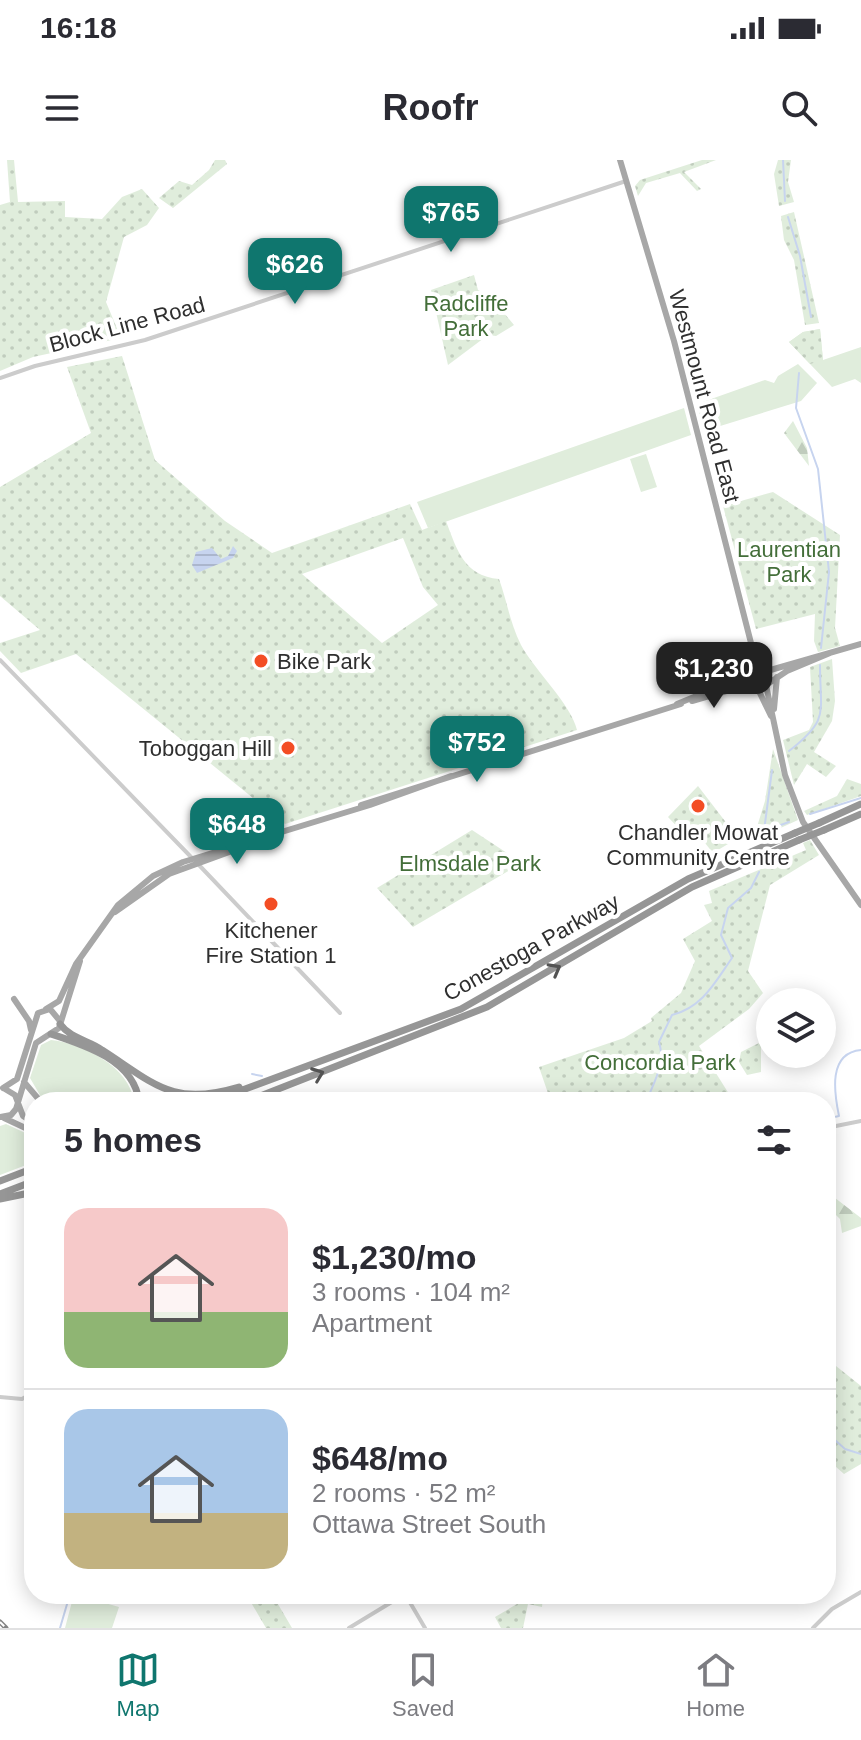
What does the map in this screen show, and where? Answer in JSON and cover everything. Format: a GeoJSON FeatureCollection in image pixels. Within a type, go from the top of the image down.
{"type":"FeatureCollection","features":[{"type":"Feature","properties":{"kind":"highway","name":"Conestoga Parkway"},"geometry":{"type":"LineString","coordinates":[[821,827],[861,804]]}},
{"type":"Feature","properties":{"kind":"highway","name":"Conestoga Parkway"},"geometry":{"type":"LineString","coordinates":[[237,1092],[461,1009],[688,879],[861,814]]}},
{"type":"Feature","properties":{"kind":"highway","name":"Conestoga Parkway"},"geometry":{"type":"LineString","coordinates":[[272,1092],[487,1007],[692,887],[797,836]]}},
{"type":"Feature","properties":{"kind":"highway"},"geometry":{"type":"LineString","coordinates":[[60,1023],[70,1036],[99,1047],[166,1092]]}},
{"type":"Feature","properties":{"kind":"highway"},"geometry":{"type":"LineString","coordinates":[[50,1034],[84,1046],[121,1068],[134,1083],[136,1092]]}},
{"type":"Feature","properties":{"kind":"highway"},"geometry":{"type":"LineString","coordinates":[[213,1092],[279,1076]]}},
{"type":"Feature","properties":{"kind":"highway"},"geometry":{"type":"LineString","coordinates":[[0,1181],[24,1172]]}},
{"type":"Feature","properties":{"kind":"highway"},"geometry":{"type":"LineString","coordinates":[[0,1196],[24,1185]]}},
{"type":"Feature","properties":{"kind":"highway"},"geometry":{"type":"LineString","coordinates":[[0,1196],[24,1193]]}},
{"type":"Feature","properties":{"kind":"main road","name":"Westmount Road East"},"geometry":{"type":"LineString","coordinates":[[620,160],[674,341],[751,643]]}},
{"type":"Feature","properties":{"kind":"main road"},"geometry":{"type":"LineString","coordinates":[[751,643],[764,668],[788,784],[803,822],[861,905]]}},
{"type":"Feature","properties":{"kind":"main road"},"geometry":{"type":"LineString","coordinates":[[751,643],[755,686],[772,718]]}},
{"type":"Feature","properties":{"kind":"main road"},"geometry":{"type":"LineString","coordinates":[[677,704],[764,668],[781,669],[861,644]]}},
{"type":"Feature","properties":{"kind":"main road"},"geometry":{"type":"LineString","coordinates":[[1,1089],[17,1079],[35,1020],[59,1001],[71,974],[124,899],[153,876],[357,808],[369,801],[677,704],[740,685],[767,684],[830,653]]}},
{"type":"Feature","properties":{"kind":"main road"},"geometry":{"type":"LineString","coordinates":[[772,718],[777,677]]}},
{"type":"Feature","properties":{"kind":"main road"},"geometry":{"type":"LineString","coordinates":[[1,1118],[14,1112],[36,1043],[60,1023],[80,961]]}},
{"type":"Feature","properties":{"kind":"main road"},"geometry":{"type":"LineString","coordinates":[[14,999],[29,1021],[31,1031]]}},
{"type":"Feature","properties":{"kind":"main road"},"geometry":{"type":"LineString","coordinates":[[46,1009],[57,1013],[60,1023]]}},
{"type":"Feature","properties":{"kind":"main road"},"geometry":{"type":"LineString","coordinates":[[35,1020],[39,1031],[50,1034]]}},
{"type":"Feature","properties":{"kind":"main road"},"geometry":{"type":"LineString","coordinates":[[24,1082],[32,1092]]}},
{"type":"Feature","properties":{"kind":"main road"},"geometry":{"type":"LineString","coordinates":[[1,1089],[13,1093],[24,1117]]}},
{"type":"Feature","properties":{"kind":"main road"},"geometry":{"type":"LineString","coordinates":[[1,1118],[24,1128]]}},
{"type":"Feature","properties":{"kind":"street","name":"Block Line Road"},"geometry":{"type":"LineString","coordinates":[[0,378],[35,366],[145,340],[626,181]]}},
{"type":"Feature","properties":{"kind":"street"},"geometry":{"type":"LineString","coordinates":[[0,660],[340,1013]]}},
{"type":"Feature","properties":{"kind":"street"},"geometry":{"type":"LineString","coordinates":[[836,1126],[861,1121]]}},
{"type":"Feature","properties":{"kind":"street"},"geometry":{"type":"LineString","coordinates":[[0,1397],[24,1398]]}},
{"type":"Feature","properties":{"kind":"street"},"geometry":{"type":"LineString","coordinates":[[813,1628],[832,1609],[861,1592]]}},
{"type":"Feature","properties":{"kind":"street"},"geometry":{"type":"LineString","coordinates":[[349,1628],[389,1604]]}},
{"type":"Feature","properties":{"kind":"street"},"geometry":{"type":"LineString","coordinates":[[411,1604],[425,1628]]}},
{"type":"Feature","properties":{"kind":"green space"},"geometry":{"type":"Polygon","coordinates":[[[7,160],[14,160],[18,202],[65,201],[65,217],[102,219],[122,197],[142,189],[159,208],[147,225],[124,237],[106,302],[121,338],[33,357],[0,371],[0,205],[10,202],[7,160]]]}},
{"type":"Feature","properties":{"kind":"green space"},"geometry":{"type":"Polygon","coordinates":[[[215,160],[225,160],[227,164],[173,208],[159,198],[179,181],[192,185],[215,160]]]}},
{"type":"Feature","properties":{"kind":"green space"},"geometry":{"type":"Polygon","coordinates":[[[702,160],[716,160],[684,172],[701,189],[697,191],[680,173],[646,183],[638,196],[635,186],[640,180],[702,160]]]}},
{"type":"Feature","properties":{"kind":"green space"},"geometry":{"type":"Polygon","coordinates":[[[778,160],[791,160],[788,182],[794,202],[779,206],[774,174],[778,160]]]}},
{"type":"Feature","properties":{"kind":"green space"},"geometry":{"type":"Polygon","coordinates":[[[794,212],[819,323],[805,325],[794,260],[784,240],[781,216],[794,212]]]}},
{"type":"Feature","properties":{"kind":"green space","name":"Radcliffe Park"},"geometry":{"type":"Polygon","coordinates":[[[474,275],[478,290],[490,296],[514,325],[496,336],[488,335],[448,365],[431,290],[474,275]]]}},
{"type":"Feature","properties":{"kind":"green space"},"geometry":{"type":"Polygon","coordinates":[[[820,329],[823,360],[861,347],[861,383],[855,379],[832,387],[789,342],[803,332],[820,329]]]}},
{"type":"Feature","properties":{"kind":"green space"},"geometry":{"type":"Polygon","coordinates":[[[820,329],[823,360],[810,364],[789,342],[803,332],[820,329]]]}},
{"type":"Feature","properties":{"kind":"green space"},"geometry":{"type":"Polygon","coordinates":[[[122,356],[155,460],[225,521],[272,553],[410,504],[422,530],[446,521],[458,551],[470,567],[487,577],[499,579],[521,645],[568,709],[577,730],[285,824],[76,654],[21,673],[0,651],[0,643],[40,630],[0,596],[0,487],[91,433],[67,367],[122,356]],[[403,538],[302,574],[382,643],[438,605],[423,587],[403,538]]]}},
{"type":"Feature","properties":{"kind":"green space"},"geometry":{"type":"Polygon","coordinates":[[[798,364],[817,383],[801,401],[704,431],[697,404],[765,380],[774,383],[778,376],[798,364]]]}},
{"type":"Feature","properties":{"kind":"green space"},"geometry":{"type":"Polygon","coordinates":[[[684,408],[691,435],[428,528],[417,502],[684,408]]]}},
{"type":"Feature","properties":{"kind":"green space"},"geometry":{"type":"Polygon","coordinates":[[[793,421],[807,448],[809,466],[784,433],[793,421]]]}},
{"type":"Feature","properties":{"kind":"green space"},"geometry":{"type":"Polygon","coordinates":[[[646,454],[657,487],[641,492],[630,459],[646,454]]]}},
{"type":"Feature","properties":{"kind":"green space","name":"Laurentian Park"},"geometry":{"type":"Polygon","coordinates":[[[773,492],[840,535],[835,628],[840,646],[818,652],[814,641],[815,614],[756,629],[723,506],[773,492]]]}},
{"type":"Feature","properties":{"kind":"green space"},"geometry":{"type":"Polygon","coordinates":[[[832,659],[835,701],[832,721],[814,752],[836,766],[826,777],[807,764],[794,785],[783,740],[809,730],[813,722],[810,667],[832,659]]]}},
{"type":"Feature","properties":{"kind":"green space"},"geometry":{"type":"Polygon","coordinates":[[[773,749],[798,820],[759,838],[756,830],[765,801],[773,749]]]}},
{"type":"Feature","properties":{"kind":"green space"},"geometry":{"type":"Polygon","coordinates":[[[847,779],[861,784],[861,796],[807,815],[804,811],[837,796],[847,779]]]}},
{"type":"Feature","properties":{"kind":"green space"},"geometry":{"type":"Polygon","coordinates":[[[698,786],[738,838],[713,853],[693,828],[685,835],[668,817],[698,786]]]}},
{"type":"Feature","properties":{"kind":"green space","name":"Elmsdale Park"},"geometry":{"type":"Polygon","coordinates":[[[472,830],[522,863],[413,927],[377,888],[472,830]]]}},
{"type":"Feature","properties":{"kind":"green space","name":"Concordia Park"},"geometry":{"type":"Polygon","coordinates":[[[810,840],[819,855],[770,885],[748,971],[760,988],[756,988],[756,1001],[699,1046],[728,1092],[548,1092],[539,1067],[624,1038],[652,1021],[651,1018],[681,993],[695,961],[683,939],[712,921],[704,905],[712,903],[709,891],[806,850],[803,843],[810,840]]]}},
{"type":"Feature","properties":{"kind":"green space"},"geometry":{"type":"Polygon","coordinates":[[[51,1040],[89,1051],[114,1067],[132,1092],[38,1092],[30,1078],[41,1045],[51,1040]]]}},
{"type":"Feature","properties":{"kind":"green space"},"geometry":{"type":"Polygon","coordinates":[[[756,1044],[756,1068],[761,1068],[761,1072],[747,1075],[739,1062],[741,1052],[756,1044]]]}},
{"type":"Feature","properties":{"kind":"green space"},"geometry":{"type":"Polygon","coordinates":[[[6,1124],[24,1132],[24,1166],[0,1175],[0,1126],[6,1124]]]}},
{"type":"Feature","properties":{"kind":"green space"},"geometry":{"type":"Polygon","coordinates":[[[836,1199],[861,1218],[861,1226],[842,1233],[840,1219],[836,1215],[836,1199]]]}},
{"type":"Feature","properties":{"kind":"green space"},"geometry":{"type":"Polygon","coordinates":[[[836,1366],[861,1386],[861,1464],[844,1474],[836,1467],[836,1366]]]}},
{"type":"Feature","properties":{"kind":"green space"},"geometry":{"type":"Polygon","coordinates":[[[71,1604],[119,1607],[112,1628],[65,1628],[71,1604]]]}},
{"type":"Feature","properties":{"kind":"green space"},"geometry":{"type":"Polygon","coordinates":[[[252,1604],[278,1604],[292,1628],[266,1628],[252,1604]]]}},
{"type":"Feature","properties":{"kind":"green space"},"geometry":{"type":"Polygon","coordinates":[[[517,1604],[528,1604],[523,1628],[501,1628],[495,1617],[517,1604]]]}},
{"type":"Feature","properties":{"kind":"water"},"geometry":{"type":"Polygon","coordinates":[[[233,546],[237,551],[233,558],[197,573],[192,565],[196,552],[212,548],[221,559],[228,556],[233,546]]]}},
{"type":"Feature","properties":{"kind":"waterway"},"geometry":{"type":"LineString","coordinates":[[783,160],[785,201]]}},
{"type":"Feature","properties":{"kind":"waterway"},"geometry":{"type":"LineString","coordinates":[[788,217],[800,256],[811,317]]}},
{"type":"Feature","properties":{"kind":"waterway"},"geometry":{"type":"LineString","coordinates":[[799,373],[796,408],[818,469],[829,572],[821,648]]}},
{"type":"Feature","properties":{"kind":"waterway"},"geometry":{"type":"LineString","coordinates":[[789,751],[817,723],[821,705],[820,665]]}},
{"type":"Feature","properties":{"kind":"waterway"},"geometry":{"type":"LineString","coordinates":[[772,770],[764,831],[789,822]]}},
{"type":"Feature","properties":{"kind":"waterway"},"geometry":{"type":"LineString","coordinates":[[810,814],[861,798]]}},
{"type":"Feature","properties":{"kind":"waterway"},"geometry":{"type":"LineString","coordinates":[[650,1092],[660,1065],[659,1042],[672,1015],[700,1000],[732,958],[721,935],[728,908],[751,888],[759,872]]}},
{"type":"Feature","properties":{"kind":"waterway"},"geometry":{"type":"LineString","coordinates":[[836,1092],[838,1066],[850,1053],[861,1050]]}},
{"type":"Feature","properties":{"kind":"waterway"},"geometry":{"type":"LineString","coordinates":[[252,1074],[262,1076]]}},
{"type":"Feature","properties":{"kind":"waterway"},"geometry":{"type":"LineString","coordinates":[[836,1096],[839,1116],[836,1117]]}},
{"type":"Feature","properties":{"kind":"waterway"},"geometry":{"type":"LineString","coordinates":[[836,1441],[845,1449],[861,1454]]}},
{"type":"Feature","properties":{"kind":"waterway"},"geometry":{"type":"LineString","coordinates":[[60,1628],[67,1604]]}},
{"type":"Feature","properties":{"kind":"railway"},"geometry":{"type":"LineString","coordinates":[[0,1622],[6,1628]]}},
{"type":"Feature","properties":{"kind":"place","name":"Bike Park"},"geometry":{"type":"Point","coordinates":[261,661]}},
{"type":"Feature","properties":{"kind":"place","name":"Toboggan Hill"},"geometry":{"type":"Point","coordinates":[288,748]}},
{"type":"Feature","properties":{"kind":"place","name":"Chandler Mowat Community Centre"},"geometry":{"type":"Point","coordinates":[698,806]}},
{"type":"Feature","properties":{"kind":"place","name":"Kitchener Fire Station 1"},"geometry":{"type":"Point","coordinates":[271,904]}}]}
